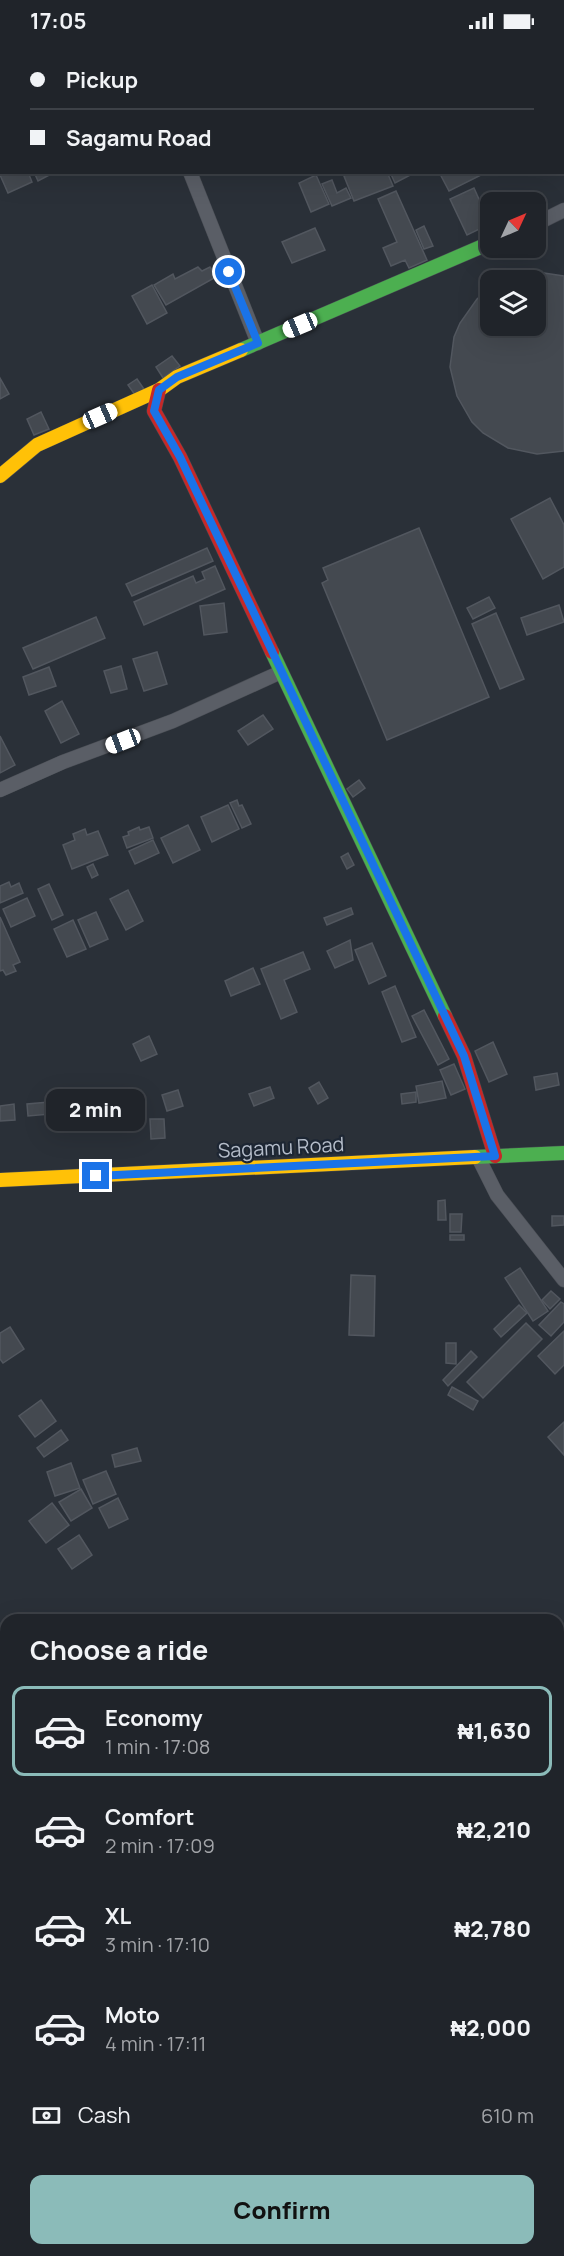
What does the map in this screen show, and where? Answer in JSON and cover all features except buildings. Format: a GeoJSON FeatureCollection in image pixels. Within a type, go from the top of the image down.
{"type":"FeatureCollection","features":[{"type":"Feature","properties":{"kind":"main road"},"geometry":{"type":"LineString","coordinates":[[0,476],[37,445],[159,390],[177,377],[480,247]]}},
{"type":"Feature","properties":{"kind":"main road"},"geometry":{"type":"LineString","coordinates":[[159,390],[154,411],[180,457],[464,1056],[495,1156]]}},
{"type":"Feature","properties":{"kind":"main road","name":"Sagamu Road"},"geometry":{"type":"LineString","coordinates":[[0,1180],[564,1153]]}},
{"type":"Feature","properties":{"kind":"street"},"geometry":{"type":"LineString","coordinates":[[191,174],[258,343]]}},
{"type":"Feature","properties":{"kind":"street"},"geometry":{"type":"LineString","coordinates":[[546,219],[564,210]]}},
{"type":"Feature","properties":{"kind":"street"},"geometry":{"type":"LineString","coordinates":[[0,790],[63,762],[173,721],[281,672]]}},
{"type":"Feature","properties":{"kind":"street"},"geometry":{"type":"LineString","coordinates":[[478,1157],[497,1196],[564,1280]]}},
{"type":"Feature","properties":{"kind":"traffic: fast"},"geometry":{"type":"LineString","coordinates":[[241,350],[480,247]]}},
{"type":"Feature","properties":{"kind":"traffic: fast"},"geometry":{"type":"LineString","coordinates":[[272,652],[445,1016]]}},
{"type":"Feature","properties":{"kind":"traffic: fast"},"geometry":{"type":"LineString","coordinates":[[475,1157],[564,1153]]}},
{"type":"Feature","properties":{"kind":"traffic: slow"},"geometry":{"type":"LineString","coordinates":[[0,476],[37,445],[159,390],[177,377],[241,350]]}},
{"type":"Feature","properties":{"kind":"traffic: slow"},"geometry":{"type":"LineString","coordinates":[[0,1180],[475,1157]]}},
{"type":"Feature","properties":{"kind":"traffic: jam"},"geometry":{"type":"LineString","coordinates":[[159,390],[154,411],[180,457],[272,652]]}},
{"type":"Feature","properties":{"kind":"traffic: jam"},"geometry":{"type":"LineString","coordinates":[[445,1016],[464,1056],[495,1156]]}},
{"type":"Feature","properties":{"kind":"route"},"geometry":{"type":"LineString","coordinates":[[96,1176],[495,1156],[464,1056],[180,457],[154,411],[159,390],[177,377],[258,343],[229,272]]}}]}
